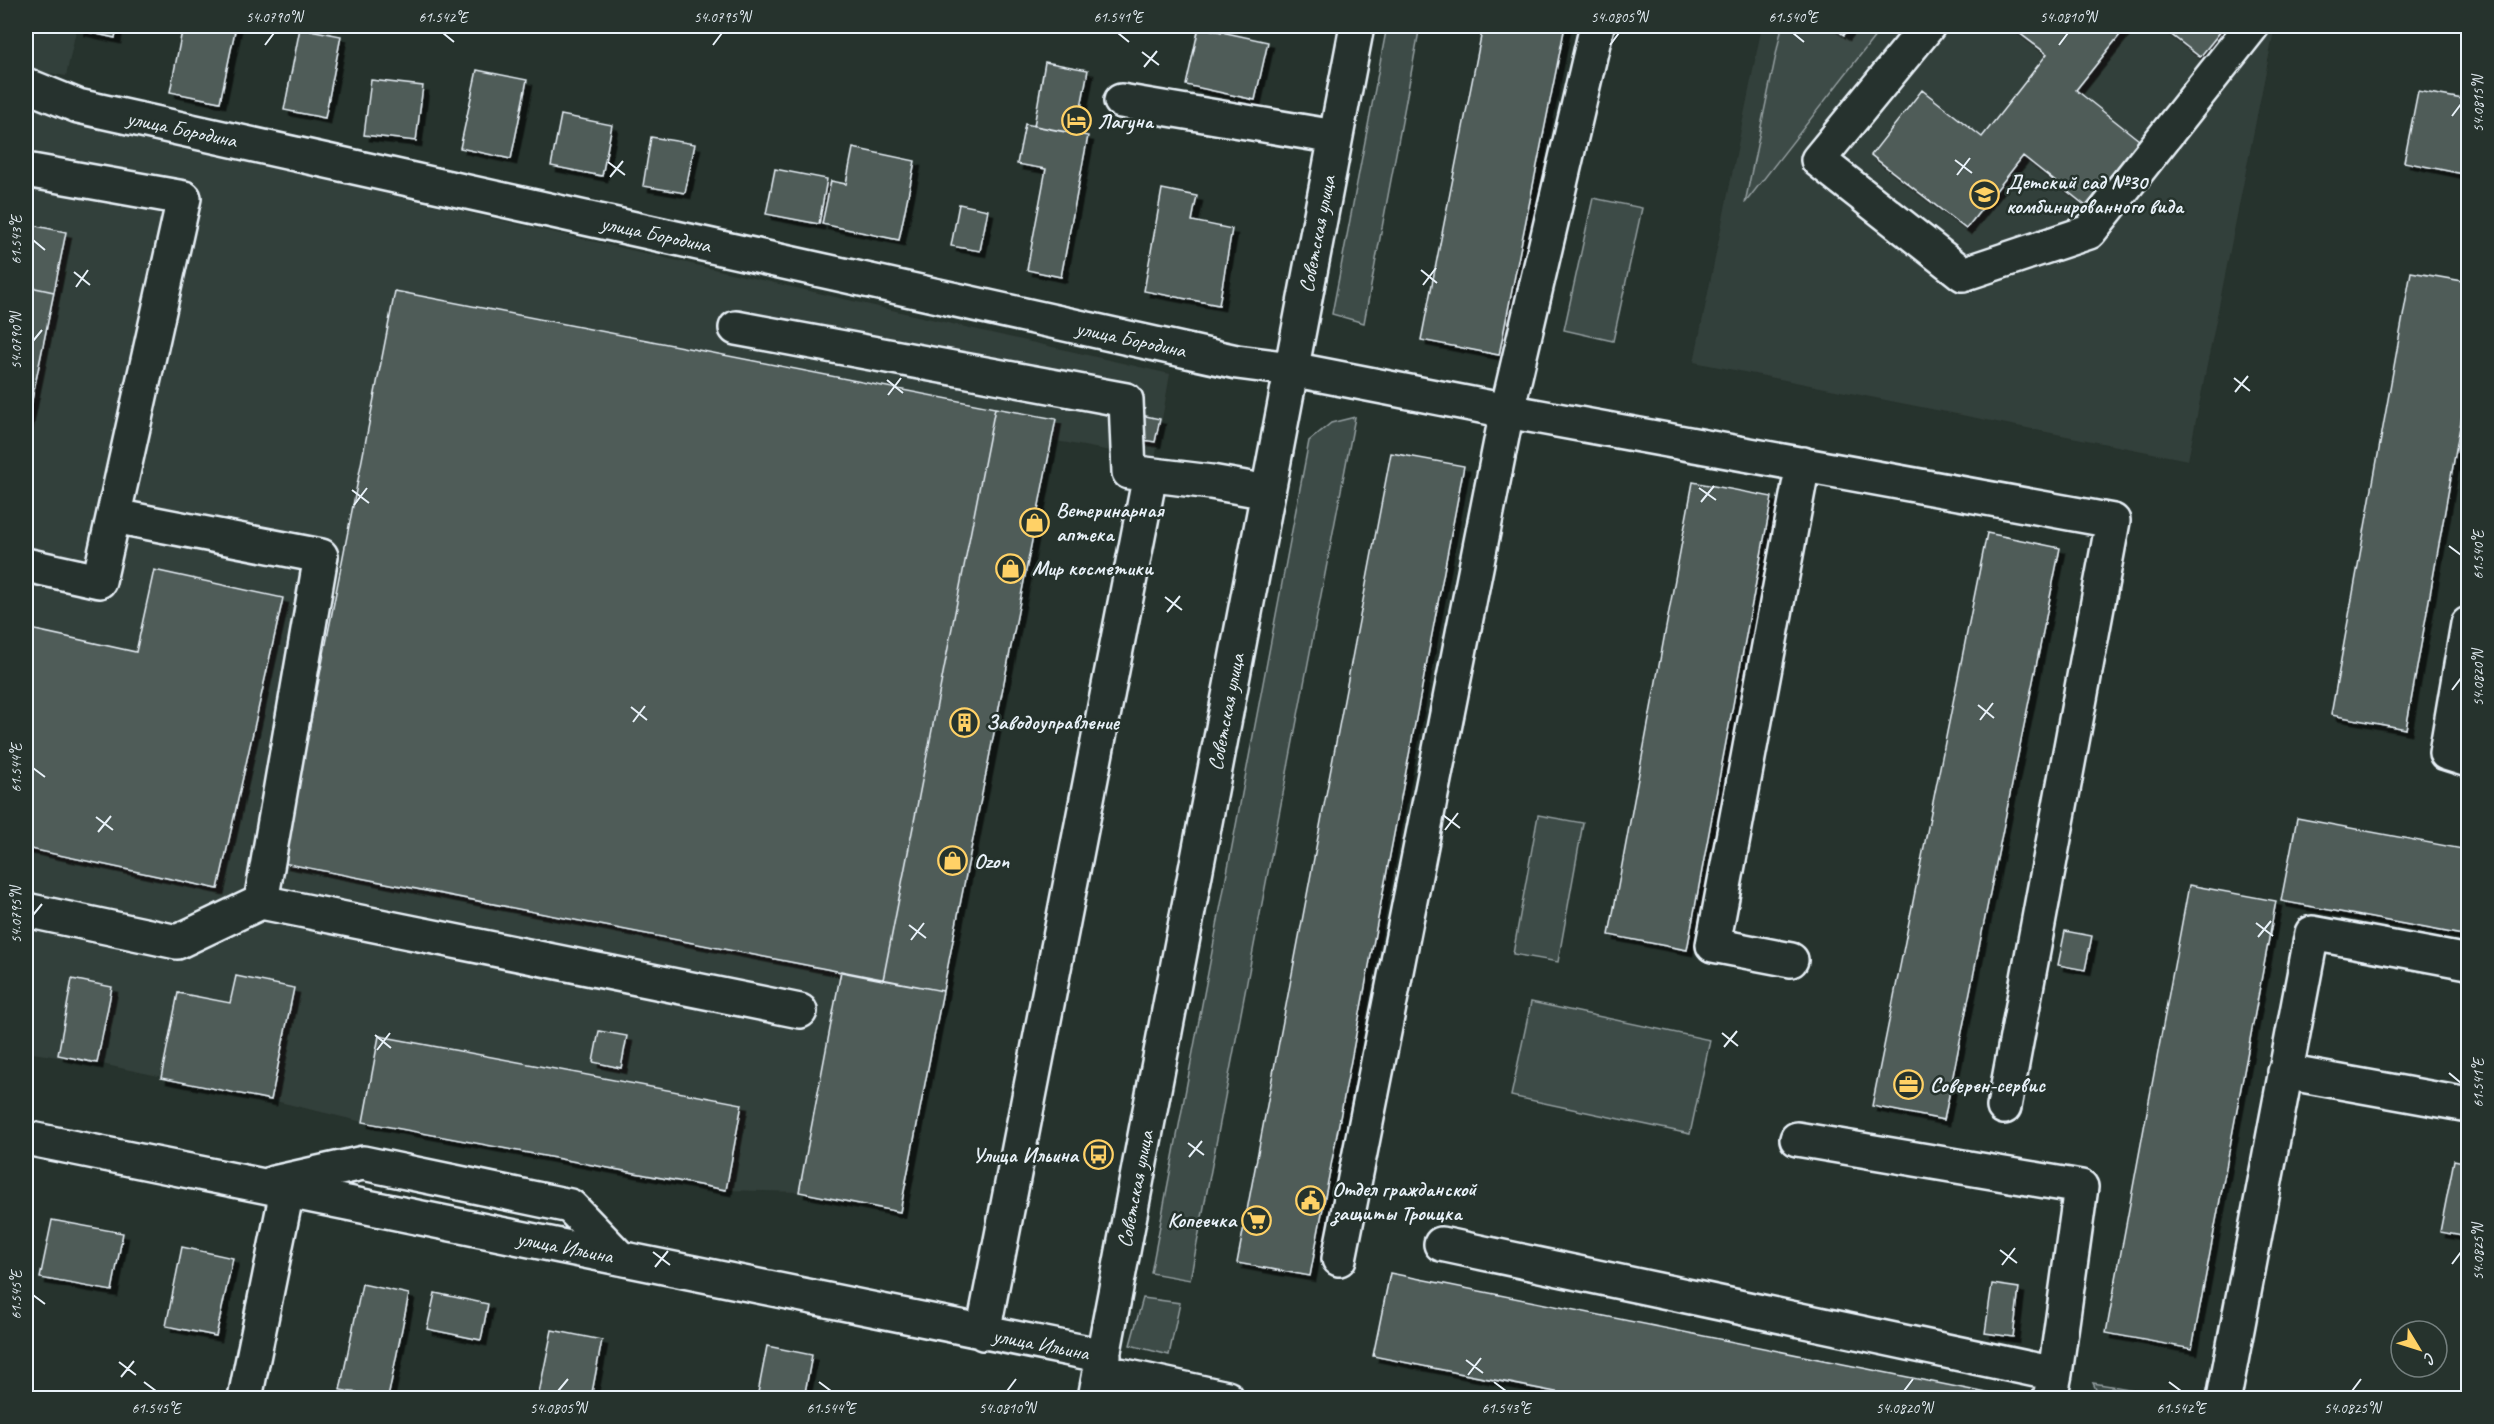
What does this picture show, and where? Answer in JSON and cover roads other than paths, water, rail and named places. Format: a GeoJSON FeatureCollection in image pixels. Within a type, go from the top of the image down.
{"type":"FeatureCollection","features":[{"type":"Feature","properties":{"kind":"street","name":"Советская улица"},"geometry":{"type":"LineString","coordinates":[[1100,1375],[1357,26]]}},
{"type":"Feature","properties":{"kind":"street"},"geometry":{"type":"LineString","coordinates":[[1339,1259],[1507,411],[1597,26]]}},
{"type":"Feature","properties":{"kind":"street"},"geometry":{"type":"LineString","coordinates":[[1928,26],[1818,160],[1963,274],[2089,232],[2252,26]]}},
{"type":"Feature","properties":{"kind":"street","name":"улица Бородина"},"geometry":{"type":"LineString","coordinates":[[26,85],[78,106],[1237,362],[1291,369],[1507,411],[2114,521],[2004,1107]]}},
{"type":"Feature","properties":{"kind":"street"},"geometry":{"type":"LineString","coordinates":[[1121,101],[1335,137]]}},
{"type":"Feature","properties":{"kind":"street"},"geometry":{"type":"LineString","coordinates":[[26,170],[183,198],[99,581],[26,565]]}},
{"type":"Feature","properties":{"kind":"street"},"geometry":{"type":"LineString","coordinates":[[736,328],[1126,400],[1129,472],[1268,492]]}},
{"type":"Feature","properties":{"kind":"street"},"geometry":{"type":"LineString","coordinates":[[1791,960],[1713,945],[1803,464]]}},
{"type":"Feature","properties":{"kind":"street"},"geometry":{"type":"LineString","coordinates":[[983,1333],[1150,475]]}},
{"type":"Feature","properties":{"kind":"street"},"geometry":{"type":"LineString","coordinates":[[114,516],[321,556],[261,902]]}},
{"type":"Feature","properties":{"kind":"street"},"geometry":{"type":"LineString","coordinates":[[2469,624],[2446,753],[2469,760]]}},
{"type":"Feature","properties":{"kind":"street"},"geometry":{"type":"LineString","coordinates":[[26,910],[177,942],[261,902],[800,1011]]}},
{"type":"Feature","properties":{"kind":"street"},"geometry":{"type":"LineString","coordinates":[[2224,1398],[2312,933],[2469,962]]}},
{"type":"Feature","properties":{"kind":"street"},"geometry":{"type":"LineString","coordinates":[[2285,1072],[2469,1105]]}},
{"type":"Feature","properties":{"kind":"street","name":"улица Ильина"},"geometry":{"type":"LineString","coordinates":[[26,1138],[983,1333],[1100,1375],[1227,1398]]}},
{"type":"Feature","properties":{"kind":"street"},"geometry":{"type":"LineString","coordinates":[[1441,1244],[2053,1386],[2081,1187],[1797,1139]]}},
{"type":"Feature","properties":{"kind":"street"},"geometry":{"type":"LineString","coordinates":[[245,1398],[275,1188],[363,1163],[386,1167],[570,1206],[620,1258]]}},
{"type":"Feature","properties":{"kind":"place","name":"Лагуна"},"geometry":{"type":"Point","coordinates":[1076,121]}},
{"type":"Feature","properties":{"kind":"place","name":"Детский сад №30 комбинированного вида"},"geometry":{"type":"Point","coordinates":[1985,194]}},
{"type":"Feature","properties":{"kind":"place","name":"Ветеринарная аптека"},"geometry":{"type":"Point","coordinates":[1035,522]}},
{"type":"Feature","properties":{"kind":"place","name":"Мир косметики"},"geometry":{"type":"Point","coordinates":[1011,568]}},
{"type":"Feature","properties":{"kind":"place","name":"Заводоуправление"},"geometry":{"type":"Point","coordinates":[965,722]}},
{"type":"Feature","properties":{"kind":"place","name":"Ozon"},"geometry":{"type":"Point","coordinates":[953,861]}},
{"type":"Feature","properties":{"kind":"place","name":"Соверен-сервис"},"geometry":{"type":"Point","coordinates":[1909,1085]}},
{"type":"Feature","properties":{"kind":"place","name":"Улица Ильина"},"geometry":{"type":"Point","coordinates":[1099,1155]}},
{"type":"Feature","properties":{"kind":"place","name":"Отдел гражданской защиты Троицка"},"geometry":{"type":"Point","coordinates":[1311,1201]}},
{"type":"Feature","properties":{"kind":"place","name":"Копеечка"},"geometry":{"type":"Point","coordinates":[1257,1220]}}]}
